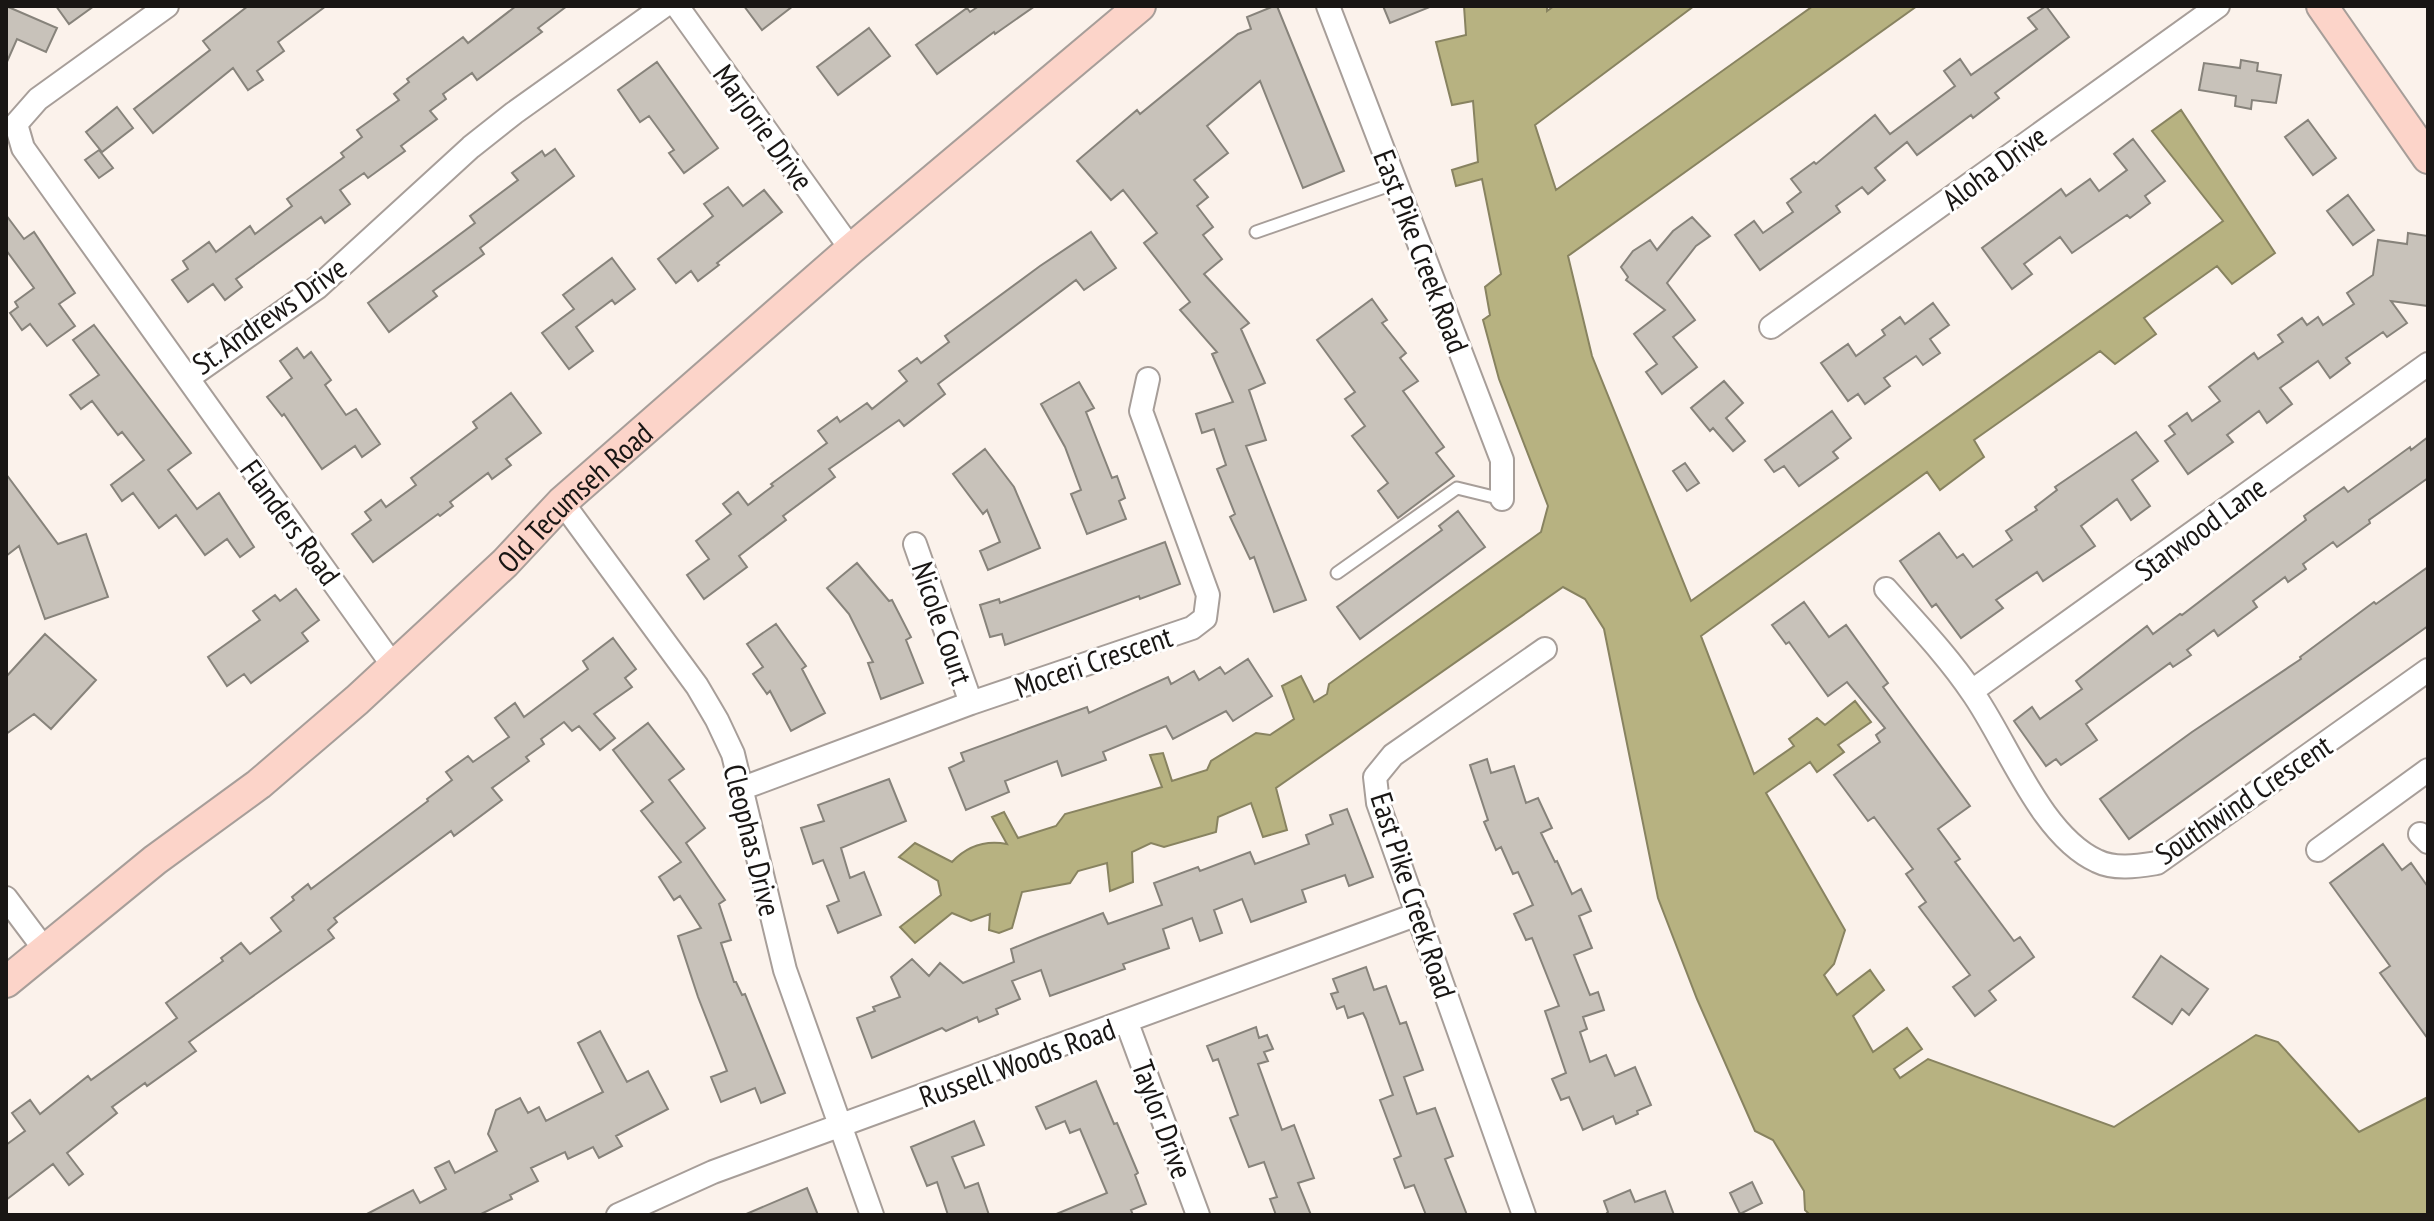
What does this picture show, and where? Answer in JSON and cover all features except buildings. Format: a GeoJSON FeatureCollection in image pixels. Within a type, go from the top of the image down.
{"type":"FeatureCollection","features":[{"type":"Feature","properties":{"kind":"main road","name":"Old Tecumseh Road"},"geometry":{"type":"LineString","coordinates":[[6,982],[155,860],[259,784],[394,667],[505,563],[562,502],[851,249],[1140,6]]}},
{"type":"Feature","properties":{"kind":"main road"},"geometry":{"type":"LineString","coordinates":[[2322,6],[2428,158]]}},
{"type":"Feature","properties":{"kind":"street","name":"St. Andrews Drive"},"geometry":{"type":"LineString","coordinates":[[167,6],[38,99],[16,124],[23,148],[188,378],[318,287],[471,147],[664,6]]}},
{"type":"Feature","properties":{"kind":"street","name":"Marjorie Drive"},"geometry":{"type":"LineString","coordinates":[[677,6],[851,249]]}},
{"type":"Feature","properties":{"kind":"street","name":"East Pike Creek Road"},"geometry":{"type":"LineString","coordinates":[[1328,6],[1502,460],[1502,499]]}},
{"type":"Feature","properties":{"kind":"street","name":"Aloha Drive"},"geometry":{"type":"LineString","coordinates":[[1771,327],[2218,6]]}},
{"type":"Feature","properties":{"kind":"street","name":"Starwood Lane"},"geometry":{"type":"LineString","coordinates":[[1972,691],[2428,364]]}},
{"type":"Feature","properties":{"kind":"street","name":"Flanders Road"},"geometry":{"type":"LineString","coordinates":[[188,378],[394,667]]}},
{"type":"Feature","properties":{"kind":"street","name":"Moceri Crescent"},"geometry":{"type":"LineString","coordinates":[[743,788],[971,703],[1192,628],[1205,618],[1208,595],[1141,411],[1148,379]]}},
{"type":"Feature","properties":{"kind":"street","name":"Cleophas Drive"},"geometry":{"type":"LineString","coordinates":[[562,502],[697,686],[733,754],[785,970],[872,1215]]}},
{"type":"Feature","properties":{"kind":"street","name":"Nicole Court"},"geometry":{"type":"LineString","coordinates":[[915,544],[971,703]]}},
{"type":"Feature","properties":{"kind":"street","name":"Southwind Crescent"},"geometry":{"type":"LineString","coordinates":[[1886,589],[1972,691],[2038,804],[2076,848],[2099,863],[2130,867],[2157,863],[2428,670]]}},
{"type":"Feature","properties":{"kind":"street","name":"East Pike Creek Road"},"geometry":{"type":"LineString","coordinates":[[1524,1215],[1378,803],[1375,777],[1393,755],[1545,649]]}},
{"type":"Feature","properties":{"kind":"street"},"geometry":{"type":"LineString","coordinates":[[2318,850],[2428,770]]}},
{"type":"Feature","properties":{"kind":"street"},"geometry":{"type":"LineString","coordinates":[[6,898],[45,950]]}},
{"type":"Feature","properties":{"kind":"street","name":"Russell Woods Road"},"geometry":{"type":"LineString","coordinates":[[618,1215],[688,1182],[1418,914]]}},
{"type":"Feature","properties":{"kind":"street","name":"Taylor Drive"},"geometry":{"type":"LineString","coordinates":[[1127,1023],[1198,1215]]}},
{"type":"Feature","properties":{"kind":"lane"},"geometry":{"type":"LineString","coordinates":[[1256,232],[1396,183]]}},
{"type":"Feature","properties":{"kind":"lane"},"geometry":{"type":"LineString","coordinates":[[1337,573],[1457,488],[1502,499]]}},
{"type":"Feature","properties":{"kind":"shaded area"},"geometry":{"type":"Polygon","coordinates":[[[1464,6],[1547,6],[1547,11],[1554,6],[1694,6],[1535,125],[1556,190],[1813,6],[1917,6],[1568,256],[1592,356],[1691,601],[2223,221],[2152,131],[2181,110],[2275,253],[2232,284],[2217,266],[2144,318],[2156,334],[2115,364],[2100,351],[1974,440],[1984,457],[1940,490],[1927,472],[1701,636],[1754,774],[1794,746],[1789,739],[1817,718],[1825,725],[1855,701],[1871,722],[1838,745],[1844,752],[1817,772],[1810,762],[1766,793],[1845,930],[1834,964],[1824,975],[1837,995],[1870,970],[1884,990],[1853,1016],[1873,1052],[1907,1028],[1922,1049],[1894,1069],[1900,1078],[1928,1059],[2114,1127],[2256,1035],[2278,1042],[2359,1132],[2428,1097],[2428,1215],[1810,1215],[1805,1210],[1804,1191],[1773,1140],[1755,1131],[1697,999],[1658,898],[1604,629],[1585,599],[1563,587],[1276,788],[1287,830],[1263,837],[1251,803],[1218,817],[1216,832],[1164,847],[1151,843],[1132,852],[1133,882],[1110,891],[1107,863],[1078,871],[1070,883],[1022,892],[1012,928],[999,933],[989,930],[990,914],[971,921],[952,913],[915,943],[900,927],[941,895],[938,881],[899,857],[915,843],[952,862],[977,846],[1007,844],[992,817],[1004,812],[1018,838],[1056,826],[1065,814],[1162,787],[1150,755],[1163,753],[1172,781],[1207,770],[1211,761],[1256,733],[1270,735],[1294,719],[1282,686],[1301,676],[1314,702],[1327,694],[1329,684],[1541,532],[1548,506],[1499,379],[1483,320],[1490,315],[1485,287],[1501,274],[1482,179],[1456,186],[1452,170],[1478,162],[1473,101],[1452,105],[1436,42],[1466,35],[1464,6]]]}}]}
